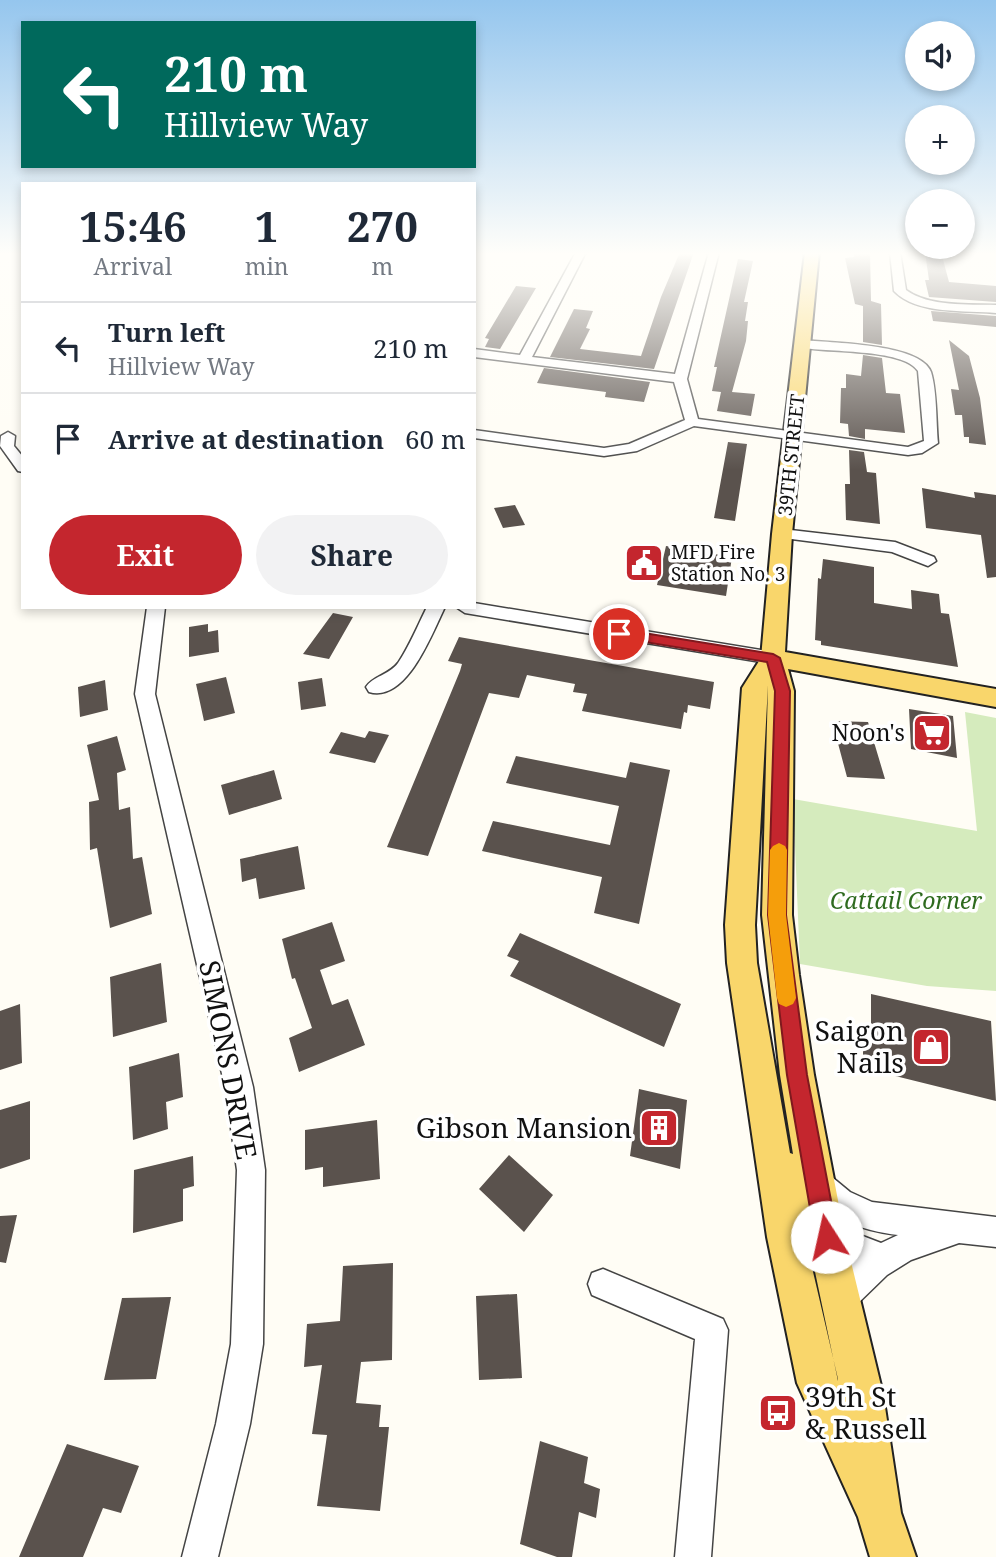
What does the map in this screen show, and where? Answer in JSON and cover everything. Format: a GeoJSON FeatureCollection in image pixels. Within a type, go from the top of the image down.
{"type":"FeatureCollection","features":[{"type":"Feature","properties":{"kind":"main road","name":"39TH STREET"},"geometry":{"type":"LineString","coordinates":[[773,658],[782,534],[805,325]]}},
{"type":"Feature","properties":{"kind":"main road"},"geometry":{"type":"LineString","coordinates":[[773,658],[996,698]]}},
{"type":"Feature","properties":{"kind":"main road"},"geometry":{"type":"LineString","coordinates":[[773,658],[754,688],[740,925],[742,964],[769,1141],[818,1383],[879,1513],[893,1557]]}},
{"type":"Feature","properties":{"kind":"main road"},"geometry":{"type":"LineString","coordinates":[[773,658],[782,691],[777,915],[797,1075],[827,1237],[862,1394],[879,1513]]}},
{"type":"Feature","properties":{"kind":"main road"},"geometry":{"type":"LineString","coordinates":[[740,925],[753,944],[763,985],[780,1110],[797,1200],[807,1224],[827,1237]]}},
{"type":"Feature","properties":{"kind":"street"},"geometry":{"type":"LineString","coordinates":[[524,360],[542,325]]}},
{"type":"Feature","properties":{"kind":"street"},"geometry":{"type":"LineString","coordinates":[[692,422],[680,379],[695,325]]}},
{"type":"Feature","properties":{"kind":"street"},"geometry":{"type":"LineString","coordinates":[[476,434],[604,452],[632,447],[692,422],[908,451],[931,443],[924,371],[918,362],[897,355],[803,344]]}},
{"type":"Feature","properties":{"kind":"street"},"geometry":{"type":"LineString","coordinates":[[476,353],[680,379]]}},
{"type":"Feature","properties":{"kind":"street"},"geometry":{"type":"LineString","coordinates":[[3,435],[21,441]]}},
{"type":"Feature","properties":{"kind":"street"},"geometry":{"type":"LineString","coordinates":[[3,435],[7,446],[21,465]]}},
{"type":"Feature","properties":{"kind":"street"},"geometry":{"type":"LineString","coordinates":[[782,534],[895,547],[928,561]]}},
{"type":"Feature","properties":{"kind":"street","name":"SIMONS DRIVE"},"geometry":{"type":"LineString","coordinates":[[156,609],[145,694],[240,1087],[251,1170],[247,1344],[233,1424],[200,1557]]}},
{"type":"Feature","properties":{"kind":"street"},"geometry":{"type":"LineString","coordinates":[[376,687],[394,679],[405,667],[435,609]]}},
{"type":"Feature","properties":{"kind":"street"},"geometry":{"type":"LineString","coordinates":[[476,609],[773,658]]}},
{"type":"Feature","properties":{"kind":"street"},"geometry":{"type":"LineString","coordinates":[[816,1182],[840,1202],[870,1217],[996,1233]]}},
{"type":"Feature","properties":{"kind":"street"},"geometry":{"type":"LineString","coordinates":[[840,1299],[880,1258],[921,1240],[960,1230]]}},
{"type":"Feature","properties":{"kind":"street"},"geometry":{"type":"LineString","coordinates":[[827,1237],[880,1258]]}},
{"type":"Feature","properties":{"kind":"street"},"geometry":{"type":"LineString","coordinates":[[603,1284],[712,1330],[693,1557]]}},
{"type":"Feature","properties":{"kind":"green space","name":"Cattail Corner"},"geometry":{"type":"Polygon","coordinates":[[[965,712],[996,718],[996,991],[927,986],[800,964],[793,799],[977,831],[965,712]]]}},
{"type":"Feature","properties":{"kind":"building"},"geometry":{"type":"Polygon","coordinates":[[[493,325],[514,325],[500,349],[485,347],[489,339],[485,338],[493,325]]]}},
{"type":"Feature","properties":{"kind":"building"},"geometry":{"type":"Polygon","coordinates":[[[566,325],[587,325],[586,328],[590,329],[580,349],[641,356],[652,325],[669,325],[654,369],[550,357],[566,325]]]}},
{"type":"Feature","properties":{"kind":"building"},"geometry":{"type":"Polygon","coordinates":[[[723,325],[748,325],[746,341],[732,392],[755,394],[751,416],[717,411],[721,392],[712,391],[717,367],[714,367],[723,325]]]}},
{"type":"Feature","properties":{"kind":"building"},"geometry":{"type":"Polygon","coordinates":[[[863,325],[882,325],[882,345],[863,342],[863,325]]]}},
{"type":"Feature","properties":{"kind":"building"},"geometry":{"type":"Polygon","coordinates":[[[949,340],[969,356],[980,398],[986,445],[969,443],[969,437],[964,437],[962,415],[955,415],[951,389],[959,390],[949,340]]]}},
{"type":"Feature","properties":{"kind":"building"},"geometry":{"type":"Polygon","coordinates":[[[863,355],[882,358],[886,393],[900,394],[905,433],[865,429],[865,439],[849,436],[848,424],[840,423],[841,388],[846,388],[846,374],[861,376],[863,355]]]}},
{"type":"Feature","properties":{"kind":"building"},"geometry":{"type":"Polygon","coordinates":[[[544,368],[650,382],[644,402],[605,397],[606,392],[537,383],[544,368]]]}},
{"type":"Feature","properties":{"kind":"building"},"geometry":{"type":"Polygon","coordinates":[[[728,442],[747,444],[735,521],[714,518],[728,442]]]}},
{"type":"Feature","properties":{"kind":"building"},"geometry":{"type":"Polygon","coordinates":[[[849,450],[864,452],[867,472],[876,473],[880,524],[846,520],[845,484],[850,484],[849,450]]]}},
{"type":"Feature","properties":{"kind":"building"},"geometry":{"type":"Polygon","coordinates":[[[922,488],[975,498],[974,492],[996,495],[996,577],[987,578],[981,535],[926,528],[922,488]]]}},
{"type":"Feature","properties":{"kind":"building"},"geometry":{"type":"Polygon","coordinates":[[[515,505],[525,525],[503,528],[494,508],[515,505]]]}},
{"type":"Feature","properties":{"kind":"building"},"geometry":{"type":"Polygon","coordinates":[[[666,546],[732,557],[726,596],[657,585],[666,546]]]}},
{"type":"Feature","properties":{"kind":"building"},"geometry":{"type":"Polygon","coordinates":[[[823,559],[874,567],[874,603],[912,609],[911,590],[939,594],[941,613],[949,614],[958,667],[821,645],[821,641],[815,640],[818,578],[821,579],[823,559]]]}},
{"type":"Feature","properties":{"kind":"building"},"geometry":{"type":"Polygon","coordinates":[[[333,613],[353,617],[329,659],[303,654],[333,613]]]}},
{"type":"Feature","properties":{"kind":"building"},"geometry":{"type":"Polygon","coordinates":[[[208,624],[208,632],[218,630],[219,652],[189,657],[189,627],[208,624]]]}},
{"type":"Feature","properties":{"kind":"building"},"geometry":{"type":"Polygon","coordinates":[[[459,637],[714,682],[710,709],[688,705],[681,729],[582,711],[587,694],[573,692],[575,684],[527,675],[519,698],[489,693],[428,856],[387,847],[460,671],[462,664],[448,661],[459,637]]]}},
{"type":"Feature","properties":{"kind":"building"},"geometry":{"type":"Polygon","coordinates":[[[226,677],[235,713],[204,721],[196,684],[226,677]]]}},
{"type":"Feature","properties":{"kind":"building"},"geometry":{"type":"Polygon","coordinates":[[[322,678],[326,706],[301,710],[298,682],[322,678]]]}},
{"type":"Feature","properties":{"kind":"building"},"geometry":{"type":"Polygon","coordinates":[[[105,680],[108,710],[80,717],[78,687],[105,680]]]}},
{"type":"Feature","properties":{"kind":"building","name":"Noon's"},"geometry":{"type":"Polygon","coordinates":[[[909,709],[953,716],[957,758],[911,749],[909,709]]]}},
{"type":"Feature","properties":{"kind":"building"},"geometry":{"type":"Polygon","coordinates":[[[832,721],[868,722],[885,779],[847,777],[832,721]]]}},
{"type":"Feature","properties":{"kind":"building"},"geometry":{"type":"Polygon","coordinates":[[[369,731],[389,735],[375,763],[329,753],[341,732],[365,738],[369,731]]]}},
{"type":"Feature","properties":{"kind":"building"},"geometry":{"type":"Polygon","coordinates":[[[117,736],[126,770],[117,773],[119,810],[130,807],[133,859],[142,857],[152,914],[110,928],[97,848],[90,850],[89,802],[99,800],[87,745],[117,736]]]}},
{"type":"Feature","properties":{"kind":"building"},"geometry":{"type":"Polygon","coordinates":[[[516,756],[626,778],[630,762],[670,770],[639,924],[594,913],[602,877],[482,851],[493,821],[610,845],[619,806],[506,783],[516,756]]]}},
{"type":"Feature","properties":{"kind":"building"},"geometry":{"type":"Polygon","coordinates":[[[274,770],[282,799],[229,815],[221,785],[274,770]]]}},
{"type":"Feature","properties":{"kind":"building"},"geometry":{"type":"Polygon","coordinates":[[[298,846],[305,889],[259,899],[256,878],[242,882],[240,859],[298,846]]]}},
{"type":"Feature","properties":{"kind":"building"},"geometry":{"type":"Polygon","coordinates":[[[332,922],[345,961],[320,970],[332,1005],[348,999],[365,1045],[299,1072],[289,1038],[312,1028],[295,978],[292,979],[282,939],[332,922]]]}},
{"type":"Feature","properties":{"kind":"building"},"geometry":{"type":"Polygon","coordinates":[[[520,933],[681,1004],[664,1047],[510,976],[519,961],[507,956],[520,933]]]}},
{"type":"Feature","properties":{"kind":"building"},"geometry":{"type":"Polygon","coordinates":[[[161,963],[167,1022],[113,1037],[110,977],[161,963]]]}},
{"type":"Feature","properties":{"kind":"building"},"geometry":{"type":"Polygon","coordinates":[[[871,994],[991,1021],[996,1101],[863,1068],[863,1023],[871,1025],[871,994]]]}},
{"type":"Feature","properties":{"kind":"building"},"geometry":{"type":"Polygon","coordinates":[[[20,1004],[22,1063],[0,1070],[0,1011],[20,1004]]]}},
{"type":"Feature","properties":{"kind":"building"},"geometry":{"type":"Polygon","coordinates":[[[179,1053],[183,1097],[166,1102],[168,1129],[133,1140],[129,1067],[179,1053]]]}},
{"type":"Feature","properties":{"kind":"building","name":"Gibson Mansion"},"geometry":{"type":"Polygon","coordinates":[[[639,1089],[687,1100],[680,1169],[630,1156],[639,1089]]]}},
{"type":"Feature","properties":{"kind":"building"},"geometry":{"type":"Polygon","coordinates":[[[30,1101],[30,1159],[0,1169],[0,1110],[30,1101]]]}},
{"type":"Feature","properties":{"kind":"building"},"geometry":{"type":"Polygon","coordinates":[[[377,1120],[380,1179],[323,1187],[323,1167],[305,1170],[305,1130],[377,1120]]]}},
{"type":"Feature","properties":{"kind":"building"},"geometry":{"type":"Polygon","coordinates":[[[509,1155],[553,1195],[524,1232],[479,1189],[509,1155]]]}},
{"type":"Feature","properties":{"kind":"building"},"geometry":{"type":"Polygon","coordinates":[[[193,1156],[194,1186],[183,1189],[183,1221],[133,1233],[134,1170],[193,1156]]]}},
{"type":"Feature","properties":{"kind":"building"},"geometry":{"type":"Polygon","coordinates":[[[17,1215],[6,1263],[0,1262],[0,1216],[17,1215]]]}},
{"type":"Feature","properties":{"kind":"building"},"geometry":{"type":"Polygon","coordinates":[[[393,1263],[392,1360],[361,1362],[356,1403],[381,1405],[379,1427],[389,1427],[380,1511],[317,1506],[327,1435],[312,1434],[322,1365],[304,1367],[307,1324],[340,1321],[343,1266],[393,1263]]]}},
{"type":"Feature","properties":{"kind":"building"},"geometry":{"type":"Polygon","coordinates":[[[517,1294],[522,1378],[479,1380],[476,1296],[517,1294]]]}},
{"type":"Feature","properties":{"kind":"building"},"geometry":{"type":"Polygon","coordinates":[[[171,1297],[156,1379],[104,1380],[122,1298],[171,1297]]]}},
{"type":"Feature","properties":{"kind":"building"},"geometry":{"type":"Polygon","coordinates":[[[540,1441],[588,1457],[584,1483],[600,1489],[596,1518],[579,1512],[572,1557],[557,1557],[520,1544],[540,1441]]]}},
{"type":"Feature","properties":{"kind":"building"},"geometry":{"type":"Polygon","coordinates":[[[67,1444],[139,1466],[121,1513],[103,1508],[83,1557],[19,1557],[67,1444]]]}},
{"type":"Feature","properties":{"kind":"slow traffic"},"geometry":{"type":"LineString","coordinates":[[779,850],[777,915],[786,998]]}},
{"type":"Feature","properties":{"kind":"place","name":"MFD Fire Station No. 3"},"geometry":{"type":"Point","coordinates":[644,563]}},
{"type":"Feature","properties":{"kind":"place","name":"Noon's"},"geometry":{"type":"Point","coordinates":[932,733]}},
{"type":"Feature","properties":{"kind":"place","name":"Saigon Nails"},"geometry":{"type":"Point","coordinates":[931,1047]}},
{"type":"Feature","properties":{"kind":"place","name":"Gibson Mansion"},"geometry":{"type":"Point","coordinates":[659,1128]}},
{"type":"Feature","properties":{"kind":"place","name":"39th St & Russell"},"geometry":{"type":"Point","coordinates":[778,1413]}},
{"type":"Feature","properties":{"kind":"route"},"geometry":{"type":"LineString","coordinates":[[619,634],[773,658],[782,691],[777,915],[797,1075],[827,1237]]}}]}
